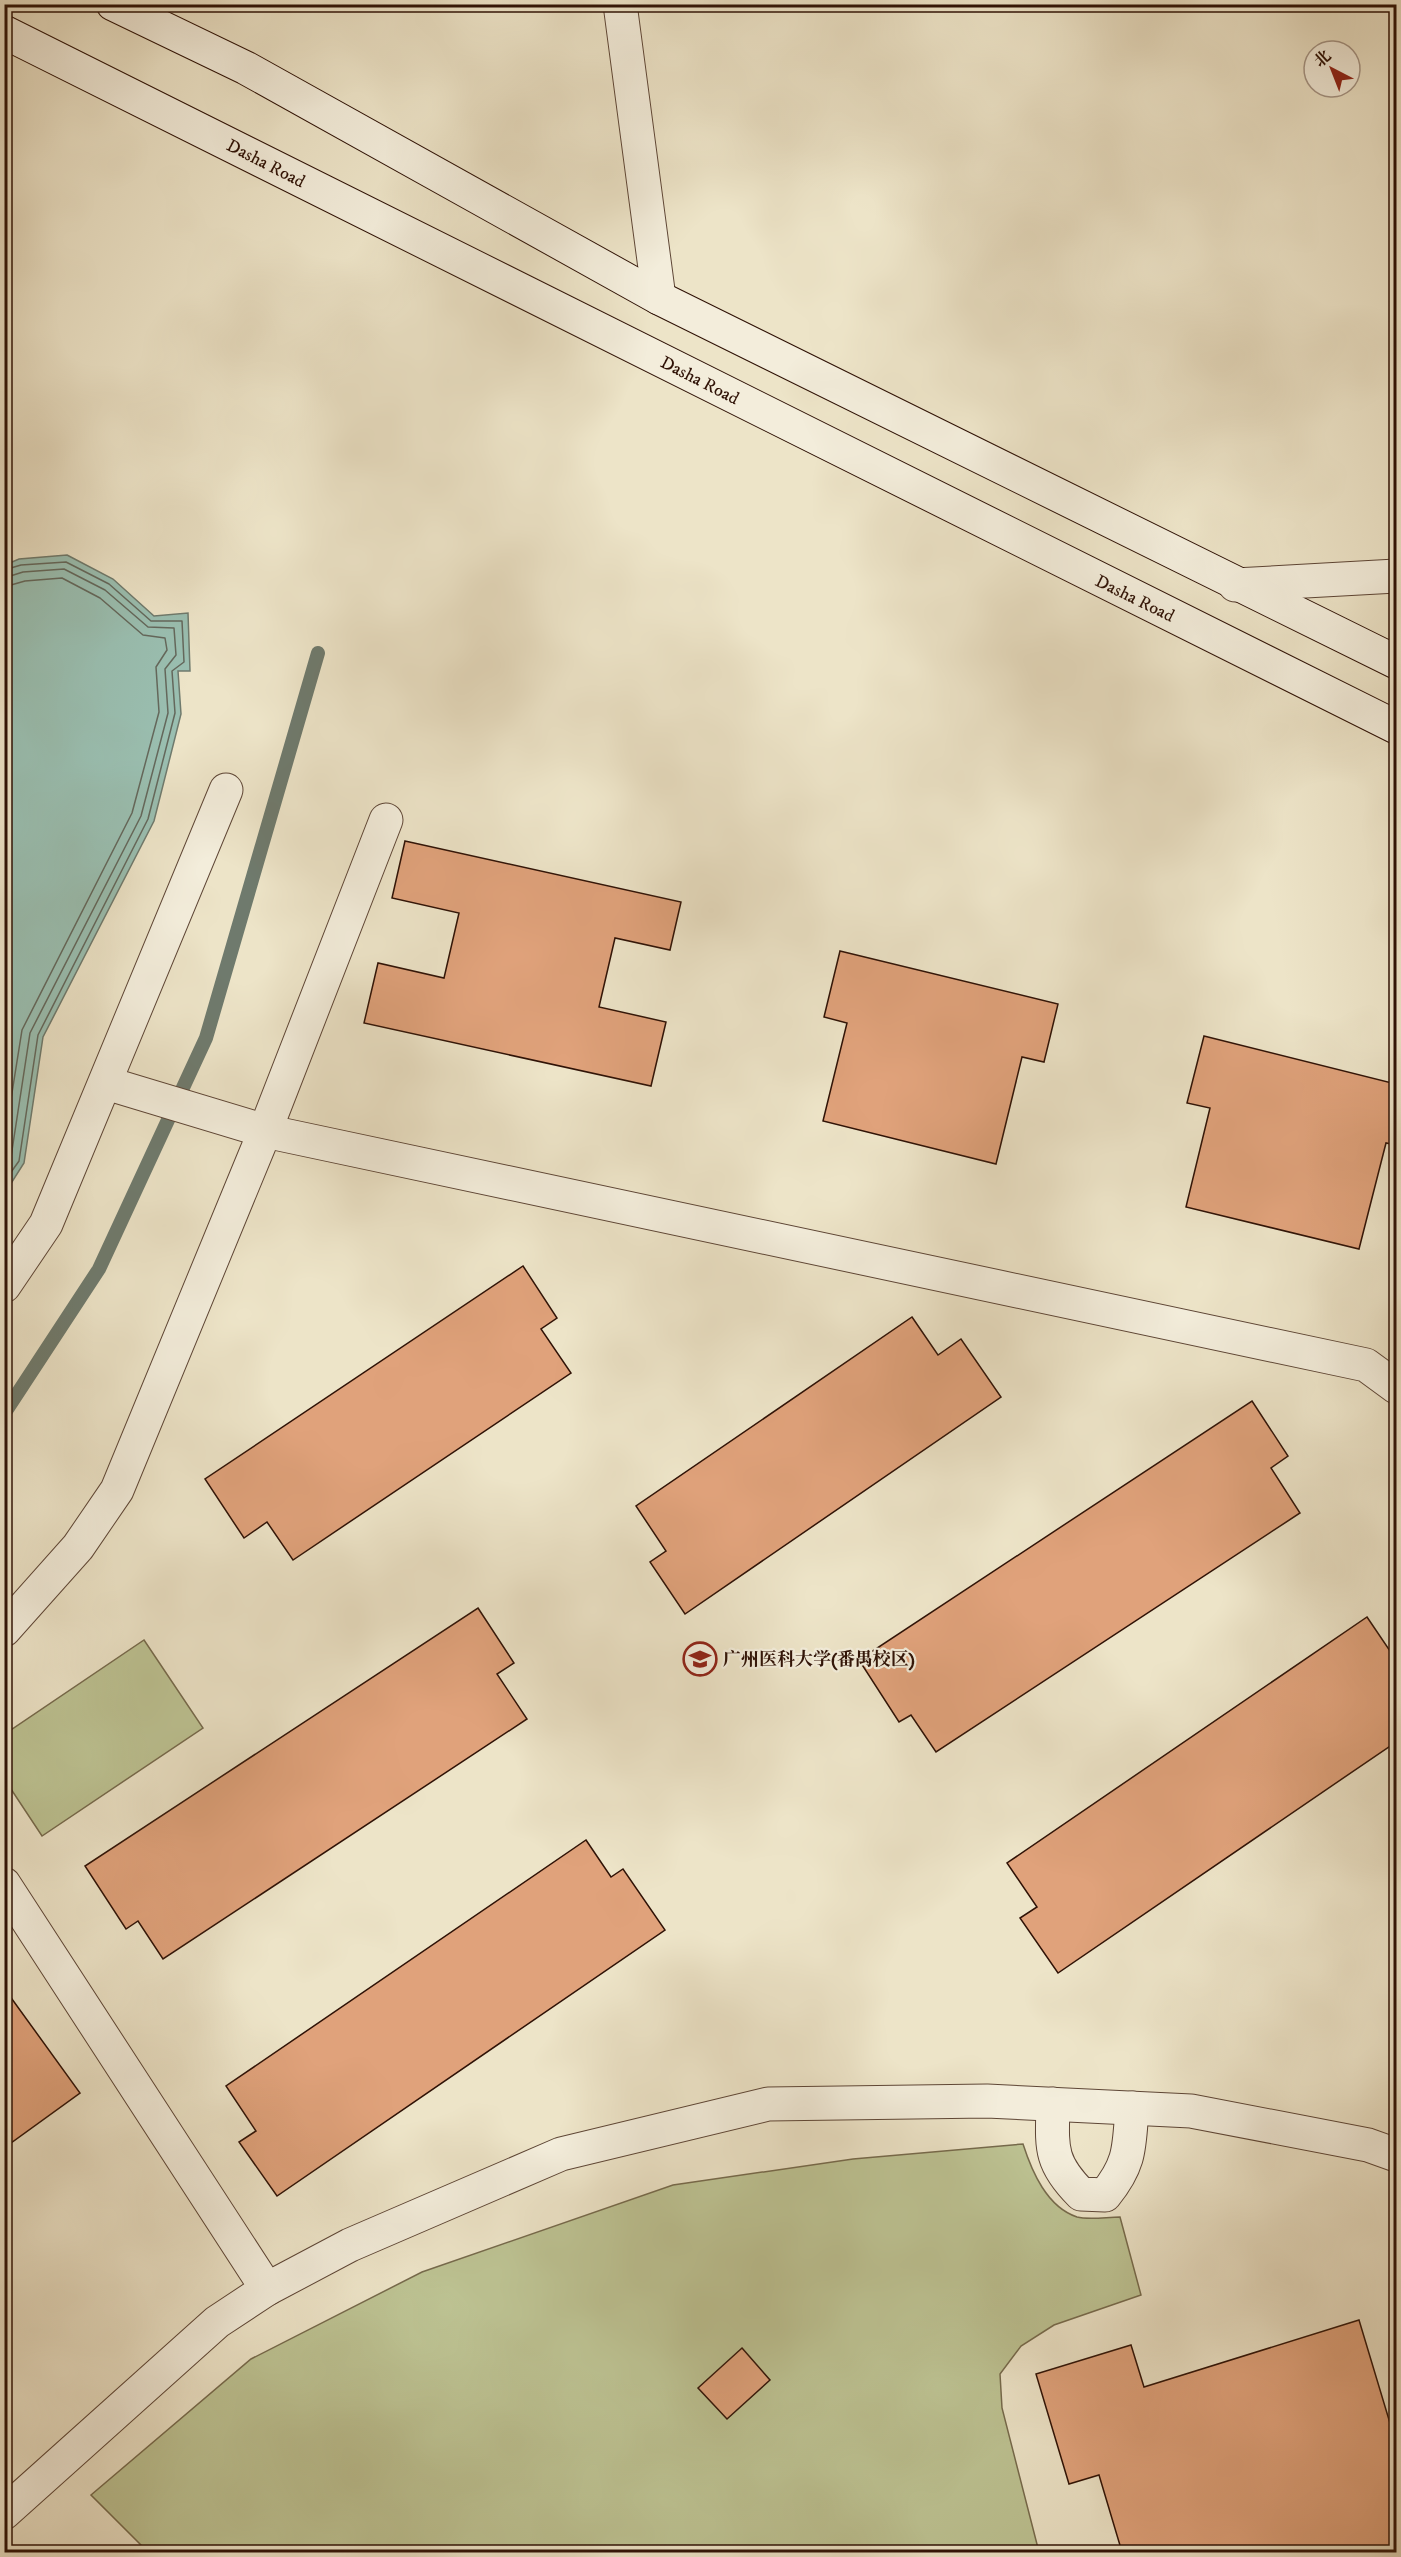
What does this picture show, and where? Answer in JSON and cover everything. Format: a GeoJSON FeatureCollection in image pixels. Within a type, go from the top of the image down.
{"type":"FeatureCollection","features":[{"type":"Feature","properties":{"kind":"street"},"geometry":{"type":"LineString","coordinates":[[113,4],[246,68],[659,298],[1235,585],[1396,662]]}},
{"type":"Feature","properties":{"kind":"street"},"geometry":{"type":"LineString","coordinates":[[620,4],[659,298]]}},
{"type":"Feature","properties":{"kind":"street","name":"Dasha Road"},"geometry":{"type":"LineString","coordinates":[[4,32],[1396,727]]}},
{"type":"Feature","properties":{"kind":"street"},"geometry":{"type":"LineString","coordinates":[[1235,585],[1396,576]]}},
{"type":"Feature","properties":{"kind":"street"},"geometry":{"type":"LineString","coordinates":[[4,1286],[46,1224],[225,790]]}},
{"type":"Feature","properties":{"kind":"street"},"geometry":{"type":"LineString","coordinates":[[4,1630],[78,1547],[117,1490],[265,1131],[386,820]]}},
{"type":"Feature","properties":{"kind":"street"},"geometry":{"type":"LineString","coordinates":[[106,1083],[265,1131],[1366,1365],[1396,1387]]}},
{"type":"Feature","properties":{"kind":"street"},"geometry":{"type":"LineString","coordinates":[[5,1887],[267,2289]]}},
{"type":"Feature","properties":{"kind":"street"},"geometry":{"type":"LineString","coordinates":[[4,2512],[217,2322],[267,2289],[350,2245],[561,2154],[745,2110],[780,2104],[987,2101],[1191,2111],[1387,2147]]}},
{"type":"Feature","properties":{"kind":"street"},"geometry":{"type":"LineString","coordinates":[[1053,2104],[1052,2151],[1064,2178],[1081,2194],[1105,2195],[1120,2177],[1128,2158],[1132,2108]]}},
{"type":"Feature","properties":{"kind":"shaded area"},"geometry":{"type":"Polygon","coordinates":[[[144,1640],[203,1728],[42,1836],[5,1780],[5,1734],[144,1640]]]}},
{"type":"Feature","properties":{"kind":"shaded area"},"geometry":{"type":"Polygon","coordinates":[[[1023,2144],[1042,2187],[1049,2197],[1066,2212],[1082,2218],[1120,2217],[1141,2295],[1054,2325],[1021,2346],[1000,2374],[1002,2408],[1039,2552],[148,2552],[91,2495],[251,2359],[422,2272],[673,2185],[853,2159],[1023,2144]]]}},
{"type":"Feature","properties":{"kind":"water"},"geometry":{"type":"Polygon","coordinates":[[[67,555],[113,579],[154,616],[188,613],[190,671],[178,671],[181,714],[154,821],[43,1037],[24,1163],[5,1193],[5,565],[19,559],[67,555]]]}},
{"type":"Feature","properties":{"kind":"building"},"geometry":{"type":"Polygon","coordinates":[[[405,841],[681,902],[670,950],[615,938],[599,1007],[666,1022],[651,1086],[364,1023],[378,963],[444,978],[459,913],[392,898],[405,841]]]}},
{"type":"Feature","properties":{"kind":"building"},"geometry":{"type":"Polygon","coordinates":[[[840,951],[1058,1004],[1044,1062],[1022,1057],[996,1164],[823,1121],[847,1023],[824,1017],[840,951]]]}},
{"type":"Feature","properties":{"kind":"building"},"geometry":{"type":"Polygon","coordinates":[[[1204,1036],[1396,1084],[1396,1145],[1386,1143],[1359,1249],[1186,1207],[1210,1108],[1187,1103],[1204,1036]]]}},
{"type":"Feature","properties":{"kind":"building"},"geometry":{"type":"Polygon","coordinates":[[[523,1266],[557,1318],[541,1329],[571,1373],[293,1560],[267,1522],[244,1538],[205,1479],[523,1266]]]}},
{"type":"Feature","properties":{"kind":"building"},"geometry":{"type":"Polygon","coordinates":[[[912,1317],[938,1355],[961,1339],[1001,1397],[685,1614],[650,1562],[666,1551],[636,1506],[912,1317]]]}},
{"type":"Feature","properties":{"kind":"building"},"geometry":{"type":"Polygon","coordinates":[[[1252,1401],[1288,1456],[1271,1468],[1300,1513],[936,1752],[911,1715],[899,1722],[859,1660],[1252,1401]]]}},
{"type":"Feature","properties":{"kind":"building"},"geometry":{"type":"Polygon","coordinates":[[[478,1608],[514,1663],[497,1674],[527,1719],[163,1959],[138,1921],[126,1929],[85,1866],[478,1608]]]}},
{"type":"Feature","properties":{"kind":"building"},"geometry":{"type":"Polygon","coordinates":[[[1367,1617],[1392,1654],[1396,1651],[1396,1742],[1058,1973],[1020,1918],[1037,1907],[1007,1863],[1367,1617]]]}},
{"type":"Feature","properties":{"kind":"building"},"geometry":{"type":"Polygon","coordinates":[[[586,1840],[611,1877],[623,1869],[665,1930],[277,2196],[239,2142],[256,2131],[226,2086],[586,1840]]]}},
{"type":"Feature","properties":{"kind":"building"},"geometry":{"type":"Polygon","coordinates":[[[4,1988],[80,2093],[4,2148],[4,1988]]]}},
{"type":"Feature","properties":{"kind":"building"},"geometry":{"type":"Polygon","coordinates":[[[1359,2320],[1396,2443],[1396,2552],[1122,2552],[1099,2475],[1069,2484],[1036,2374],[1131,2345],[1144,2387],[1359,2320]]]}},
{"type":"Feature","properties":{"kind":"building"},"geometry":{"type":"Polygon","coordinates":[[[742,2348],[770,2380],[727,2419],[698,2388],[742,2348]]]}},
{"type":"Feature","properties":{"kind":"waterway"},"geometry":{"type":"LineString","coordinates":[[4,1414],[99,1269],[206,1038],[318,653]]}},
{"type":"Feature","properties":{"kind":"place","name":"广州医科大学(番禺校区)"},"geometry":{"type":"Point","coordinates":[700,1659]}}]}
